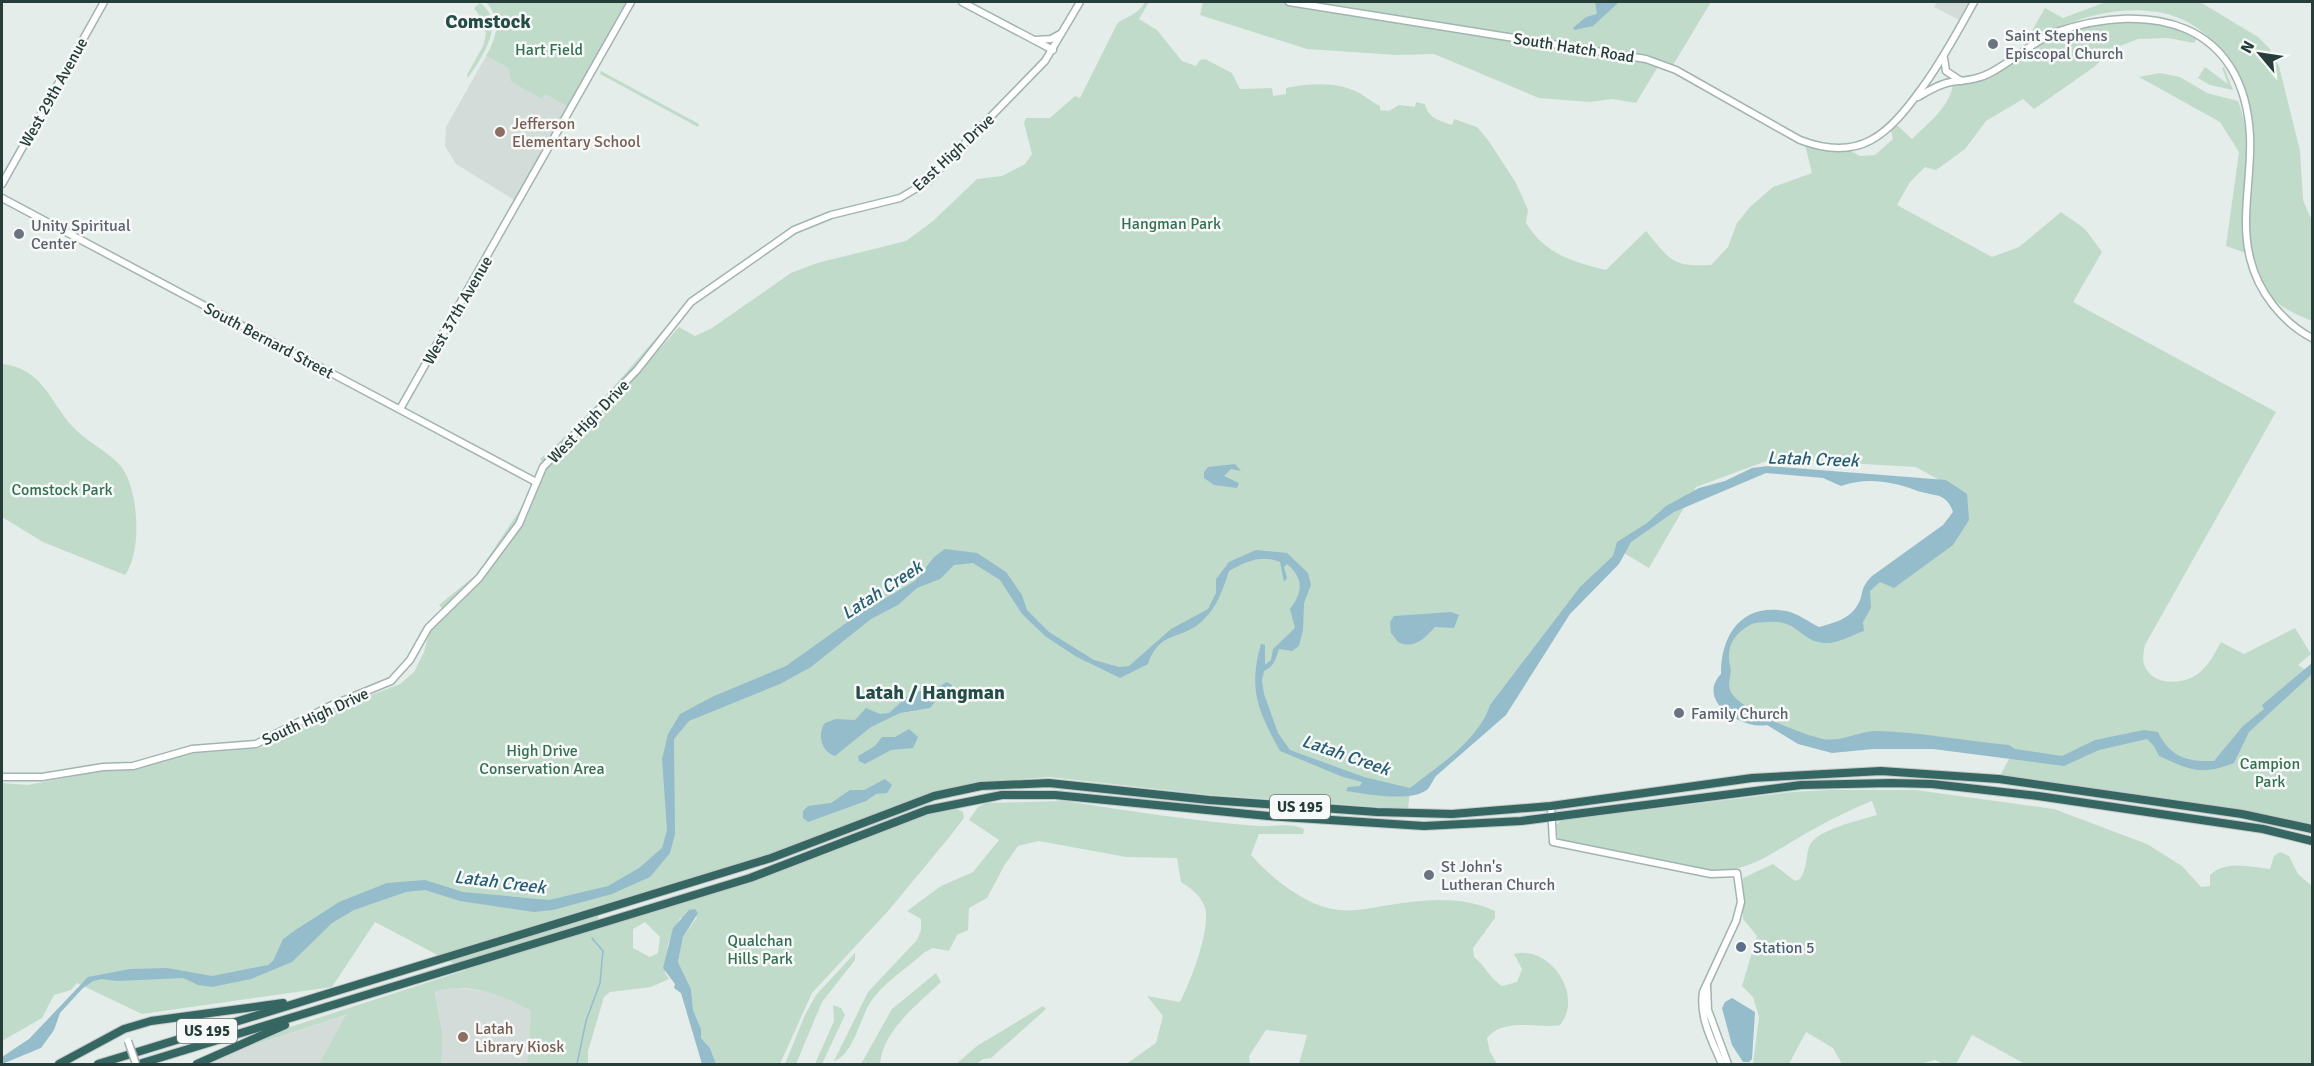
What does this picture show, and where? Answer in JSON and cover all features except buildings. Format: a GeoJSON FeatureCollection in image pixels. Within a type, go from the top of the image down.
{"type":"FeatureCollection","features":[{"type":"Feature","properties":{"kind":"highway","name":"US 195"},"geometry":{"type":"LineString","coordinates":[[98,1065],[771,858],[916,802],[981,786],[1049,783],[1209,800],[1395,813],[1489,812],[1551,806],[1752,778],[1881,771],[1999,779],[2242,814],[2313,829]]}},
{"type":"Feature","properties":{"kind":"highway","name":"US 195"},"geometry":{"type":"LineString","coordinates":[[137,1065],[750,878],[927,810],[975,798],[1025,793],[1268,816],[1425,826],[1521,821],[1802,785],[1901,783],[2038,796],[2263,829],[2313,841]]}},
{"type":"Feature","properties":{"kind":"highway"},"geometry":{"type":"LineString","coordinates":[[59,1065],[124,1029],[178,1015],[219,1013],[315,997]]}},
{"type":"Feature","properties":{"kind":"highway"},"geometry":{"type":"LineString","coordinates":[[198,1065],[317,1011]]}},
{"type":"Feature","properties":{"kind":"main road","name":"West 29th Avenue"},"geometry":{"type":"LineString","coordinates":[[2,184],[104,2]]}},
{"type":"Feature","properties":{"kind":"main road","name":"West 37th Avenue"},"geometry":{"type":"LineString","coordinates":[[400,410],[632,2]]}},
{"type":"Feature","properties":{"kind":"main road"},"geometry":{"type":"LineString","coordinates":[[962,2],[1053,50]]}},
{"type":"Feature","properties":{"kind":"main road","name":"East High Drive"},"geometry":{"type":"LineString","coordinates":[[692,302],[794,230],[831,215],[892,200],[916,189],[1039,68],[1053,50],[1080,2]]}},
{"type":"Feature","properties":{"kind":"main road","name":"South Hatch Road"},"geometry":{"type":"LineString","coordinates":[[1288,2],[1646,59],[1676,70],[1800,140],[1821,147],[1841,149],[1866,144],[1898,120],[1913,100]]}},
{"type":"Feature","properties":{"kind":"main road"},"geometry":{"type":"LineString","coordinates":[[1913,100],[1944,56],[1974,2]]}},
{"type":"Feature","properties":{"kind":"main road"},"geometry":{"type":"LineString","coordinates":[[1913,100],[1939,86],[1988,74],[2044,37],[2099,20],[2132,14],[2151,15],[2175,21],[2199,33],[2228,64],[2244,102],[2251,144],[2245,230],[2253,272],[2259,287],[2284,318],[2313,338]]}},
{"type":"Feature","properties":{"kind":"main road"},"geometry":{"type":"LineString","coordinates":[[1034,40],[1051,39],[1065,29]]}},
{"type":"Feature","properties":{"kind":"main road"},"geometry":{"type":"LineString","coordinates":[[1944,56],[1947,71],[1961,82]]}},
{"type":"Feature","properties":{"kind":"main road","name":"South Bernard Street"},"geometry":{"type":"LineString","coordinates":[[2,198],[536,482]]}},
{"type":"Feature","properties":{"kind":"main road","name":"West High Drive"},"geometry":{"type":"LineString","coordinates":[[410,660],[428,628],[479,578],[519,524],[543,467],[637,370],[692,302]]}},
{"type":"Feature","properties":{"kind":"main road","name":"South High Drive"},"geometry":{"type":"LineString","coordinates":[[2,777],[42,777],[103,767],[142,764],[192,749],[256,744],[330,706],[382,685],[399,674],[410,660]]}},
{"type":"Feature","properties":{"kind":"main road"},"geometry":{"type":"LineString","coordinates":[[1551,806],[1553,842],[1710,874],[1737,873],[1741,902],[1736,921],[1707,982],[1701,1004],[1704,1022],[1722,1065]]}},
{"type":"Feature","properties":{"kind":"main road"},"geometry":{"type":"LineString","coordinates":[[1707,982],[1708,1010],[1728,1065]]}},
{"type":"Feature","properties":{"kind":"main road"},"geometry":{"type":"LineString","coordinates":[[124,1029],[137,1065]]}},
{"type":"Feature","properties":{"kind":"shaded area"},"geometry":{"type":"Polygon","coordinates":[[[1937,2],[1969,2],[1959,20],[1934,7],[1937,2]]]}},
{"type":"Feature","properties":{"kind":"shaded area","name":"Jefferson Elementary School"},"geometry":{"type":"Polygon","coordinates":[[[486,56],[508,68],[511,82],[542,99],[545,94],[568,107],[514,200],[456,164],[445,146],[446,127],[486,56]]]}},
{"type":"Feature","properties":{"kind":"shaded area"},"geometry":{"type":"Polygon","coordinates":[[[450,987],[500,993],[531,1011],[527,1064],[441,1064],[443,1039],[435,990],[450,987]]]}},
{"type":"Feature","properties":{"kind":"shaded area"},"geometry":{"type":"Polygon","coordinates":[[[347,1015],[319,1064],[205,1064],[225,1054],[347,1015]]]}},
{"type":"Feature","properties":{"kind":"green space","name":"Hart Field"},"geometry":{"type":"Polygon","coordinates":[[[486,2],[627,2],[568,107],[545,94],[542,99],[511,82],[508,68],[486,56],[493,42],[496,22],[486,2]]]}},
{"type":"Feature","properties":{"kind":"green space"},"geometry":{"type":"Polygon","coordinates":[[[1145,2],[1149,2],[1139,19],[1157,30],[1182,61],[1196,66],[1200,60],[1205,59],[1232,73],[1240,89],[1272,88],[1273,96],[1286,94],[1286,88],[1326,84],[1356,91],[1380,106],[1380,110],[1389,111],[1399,105],[1415,107],[1416,102],[1425,104],[1432,116],[1443,122],[1452,125],[1454,119],[1477,127],[1516,183],[1528,210],[1526,223],[1534,234],[1551,249],[1571,260],[1606,270],[1646,231],[1673,260],[1688,265],[1711,265],[1728,247],[1737,223],[1750,207],[1773,187],[1812,173],[1805,145],[1831,151],[1849,150],[1860,156],[1875,155],[1893,139],[1891,131],[1897,125],[1912,139],[1943,107],[1953,84],[1994,75],[2042,42],[2060,33],[2106,22],[2147,18],[2172,23],[2198,36],[2194,43],[2168,38],[2138,39],[2115,48],[2094,67],[2034,109],[2023,99],[1986,121],[1965,149],[1936,170],[1925,167],[1910,182],[1897,205],[1992,257],[2019,247],[2061,212],[2085,229],[2102,252],[2073,302],[2276,412],[2145,645],[2143,660],[2153,677],[2168,682],[2185,680],[2203,670],[2221,642],[2244,654],[2295,628],[2311,654],[2298,665],[2308,671],[2312,668],[2312,824],[2203,805],[2000,776],[2012,753],[1933,743],[1849,745],[1800,738],[1725,696],[1725,659],[1730,642],[1740,626],[1788,617],[1806,629],[1849,628],[1866,589],[1961,517],[1939,480],[1916,467],[1772,459],[1696,487],[1649,568],[1622,552],[1586,589],[1487,724],[1410,792],[1408,809],[1211,795],[1050,777],[981,782],[933,792],[773,853],[598,906],[598,929],[750,881],[927,814],[955,808],[963,812],[964,818],[889,910],[812,993],[780,1064],[716,1064],[710,1048],[701,1038],[701,1029],[693,1010],[691,989],[678,962],[683,937],[697,917],[680,918],[668,944],[665,973],[669,979],[651,987],[610,992],[604,997],[588,1051],[588,1064],[527,1064],[531,1011],[508,999],[485,991],[461,988],[435,991],[443,1039],[441,1064],[319,1064],[346,1015],[225,1054],[287,1028],[466,970],[375,922],[332,987],[142,1014],[77,983],[71,990],[54,995],[42,1018],[2,1041],[2,783],[28,785],[101,771],[135,769],[187,754],[259,748],[273,743],[324,713],[400,684],[414,672],[424,652],[429,633],[437,622],[481,581],[526,519],[547,468],[619,395],[679,327],[695,336],[712,328],[791,273],[817,263],[906,241],[933,221],[977,179],[1002,176],[1025,164],[1032,154],[1024,123],[1026,118],[1050,118],[1075,96],[1080,98],[1117,24],[1145,2]],[[645,922],[633,929],[633,948],[650,957],[658,953],[660,937],[645,922]]]}},
{"type":"Feature","properties":{"kind":"green space"},"geometry":{"type":"Polygon","coordinates":[[[1203,2],[1711,2],[1673,65],[1662,60],[1636,103],[1612,99],[1590,102],[1539,98],[1434,54],[1397,55],[1307,49],[1200,15],[1203,2]]]}},
{"type":"Feature","properties":{"kind":"green space"},"geometry":{"type":"Polygon","coordinates":[[[2106,2],[2200,2],[2258,37],[2269,48],[2279,66],[2300,151],[2303,200],[2312,221],[2312,321],[2276,301],[2265,289],[2261,280],[2250,243],[2249,212],[2254,146],[2248,103],[2230,63],[2202,31],[2184,20],[2163,13],[2129,10],[2078,20],[2031,42],[2030,34],[2045,8],[2063,18],[2106,2]]]}},
{"type":"Feature","properties":{"kind":"green space"},"geometry":{"type":"Polygon","coordinates":[[[480,3],[488,11],[492,30],[480,61],[468,78],[467,75],[483,46],[486,34],[483,21],[474,8],[480,3]]]}},
{"type":"Feature","properties":{"kind":"green space"},"geometry":{"type":"Polygon","coordinates":[[[2205,67],[2228,84],[2222,68],[2224,67],[2233,90],[2210,85],[2198,78],[2205,67]]]}},
{"type":"Feature","properties":{"kind":"green space"},"geometry":{"type":"Polygon","coordinates":[[[601,71],[699,124],[698,127],[600,74],[601,71]]]}},
{"type":"Feature","properties":{"kind":"green space"},"geometry":{"type":"Polygon","coordinates":[[[2160,73],[2180,77],[2207,93],[2238,101],[2246,136],[2247,155],[2246,253],[2226,246],[2239,152],[2220,122],[2139,77],[2160,73]]]}},
{"type":"Feature","properties":{"kind":"green space"},"geometry":{"type":"Polygon","coordinates":[[[664,329],[663,335],[581,427],[543,463],[540,459],[590,414],[664,329]]]}},
{"type":"Feature","properties":{"kind":"green space","name":"Comstock Park"},"geometry":{"type":"Polygon","coordinates":[[[2,364],[16,367],[36,378],[71,425],[118,463],[125,473],[134,501],[136,535],[131,564],[125,575],[43,542],[2,517],[2,364]]]}},
{"type":"Feature","properties":{"kind":"green space"},"geometry":{"type":"Polygon","coordinates":[[[530,488],[528,502],[520,518],[496,552],[477,573],[522,507],[530,488]]]}},
{"type":"Feature","properties":{"kind":"green space"},"geometry":{"type":"Polygon","coordinates":[[[476,575],[442,608],[439,605],[476,575]]]}},
{"type":"Feature","properties":{"kind":"green space"},"geometry":{"type":"Polygon","coordinates":[[[1915,790],[2054,809],[2147,844],[2182,866],[2201,887],[2210,886],[2210,875],[2223,867],[2270,869],[2274,856],[2280,852],[2289,856],[2298,874],[2312,886],[2312,1064],[2025,1064],[1972,1035],[1956,1064],[1943,1064],[1935,1060],[1919,1064],[1842,1064],[1833,1048],[1806,1032],[1789,1064],[1753,1064],[1759,1017],[1753,997],[1742,986],[1757,936],[1743,919],[1743,878],[1773,864],[1795,881],[1800,879],[1809,847],[1813,841],[1839,826],[1877,815],[1872,801],[1827,822],[1754,863],[1714,872],[1558,840],[1556,825],[1562,820],[1792,792],[1915,790]]]}},
{"type":"Feature","properties":{"kind":"green space"},"geometry":{"type":"Polygon","coordinates":[[[1065,801],[1210,821],[1259,826],[1288,825],[1304,829],[1303,834],[1259,834],[1251,855],[1291,890],[1315,904],[1328,908],[1352,910],[1416,901],[1443,900],[1470,903],[1495,911],[1495,918],[1473,948],[1474,957],[1502,986],[1517,982],[1522,969],[1514,954],[1527,953],[1539,957],[1559,974],[1565,986],[1568,999],[1567,1013],[1560,1025],[1512,1026],[1494,1032],[1487,1038],[1490,1052],[1497,1064],[1299,1064],[1307,1035],[1266,1030],[1249,1056],[1250,1064],[1126,1064],[1156,1043],[1163,1016],[1147,996],[1180,1002],[1203,939],[1206,914],[1204,905],[1197,894],[1181,882],[1177,858],[1126,857],[1039,841],[1018,846],[987,898],[969,908],[968,930],[957,935],[949,951],[933,948],[925,952],[882,989],[866,1010],[846,1052],[834,1061],[868,992],[917,940],[921,930],[921,919],[907,911],[941,886],[973,872],[999,840],[969,820],[978,807],[986,803],[1065,801]]]}},
{"type":"Feature","properties":{"kind":"green space"},"geometry":{"type":"Polygon","coordinates":[[[855,953],[855,960],[822,1002],[796,1064],[785,1064],[805,1015],[816,995],[855,953]]]}},
{"type":"Feature","properties":{"kind":"green space"},"geometry":{"type":"Polygon","coordinates":[[[936,973],[941,982],[903,1018],[888,1040],[880,1064],[861,1064],[892,1009],[936,973]]]}},
{"type":"Feature","properties":{"kind":"green space"},"geometry":{"type":"Polygon","coordinates":[[[833,1005],[841,1008],[845,1015],[822,1064],[815,1064],[834,1021],[833,1005]]]}},
{"type":"Feature","properties":{"kind":"green space"},"geometry":{"type":"Polygon","coordinates":[[[1043,1006],[1046,1009],[991,1058],[983,1059],[977,1064],[956,1064],[977,1046],[1043,1006]]]}},
{"type":"Feature","properties":{"kind":"water"},"geometry":{"type":"Polygon","coordinates":[[[1595,2],[1619,2],[1593,26],[1574,30],[1573,28],[1586,17],[1597,14],[1595,2]]]}},
{"type":"Feature","properties":{"kind":"water"},"geometry":{"type":"Polygon","coordinates":[[[1235,464],[1241,471],[1231,469],[1224,476],[1239,483],[1237,488],[1214,485],[1204,478],[1204,472],[1208,467],[1235,464]]]}},
{"type":"Feature","properties":{"kind":"water"},"geometry":{"type":"Polygon","coordinates":[[[1768,466],[1946,480],[1967,494],[1969,520],[1953,545],[1894,588],[1880,582],[1870,591],[1871,608],[1863,622],[1864,631],[1839,641],[1825,643],[1809,638],[1786,624],[1767,622],[1752,624],[1735,637],[1729,653],[1731,692],[1759,714],[1801,732],[1831,740],[1870,731],[1910,733],[2009,745],[2015,749],[2062,756],[2095,740],[2144,730],[2158,732],[2168,747],[2180,756],[2188,759],[2214,761],[2243,726],[2264,709],[2262,705],[2312,663],[2312,674],[2249,732],[2234,763],[2212,769],[2195,770],[2159,756],[2147,739],[2099,750],[2064,766],[1933,749],[1873,749],[1832,753],[1798,744],[1767,725],[1746,723],[1735,718],[1725,712],[1718,703],[1714,694],[1715,684],[1721,674],[1722,659],[1730,634],[1746,617],[1757,612],[1771,610],[1790,612],[1819,627],[1836,622],[1854,610],[1861,598],[1863,588],[1872,576],[1943,525],[1953,512],[1943,498],[1897,484],[1869,481],[1841,486],[1823,478],[1766,473],[1674,512],[1631,542],[1619,564],[1570,614],[1506,715],[1436,776],[1428,789],[1411,796],[1400,797],[1346,791],[1348,787],[1360,786],[1362,782],[1343,777],[1280,751],[1266,724],[1257,700],[1255,674],[1261,644],[1265,645],[1265,665],[1271,660],[1273,649],[1295,628],[1290,609],[1297,597],[1300,585],[1293,569],[1287,564],[1284,567],[1287,578],[1284,582],[1280,562],[1273,560],[1253,560],[1229,571],[1211,612],[1200,623],[1164,641],[1153,653],[1148,664],[1120,678],[1075,656],[1045,636],[1022,614],[1000,580],[973,563],[954,565],[940,579],[917,588],[898,605],[871,619],[811,667],[780,684],[689,721],[674,739],[675,834],[670,853],[650,877],[612,894],[553,910],[534,912],[460,901],[425,890],[406,892],[354,910],[332,923],[292,962],[251,979],[212,987],[198,985],[183,978],[93,981],[83,988],[60,1013],[54,1030],[41,1048],[2,1064],[2,1057],[29,1039],[88,977],[130,969],[167,968],[212,976],[268,965],[273,961],[283,939],[297,929],[339,902],[387,883],[425,880],[463,892],[549,900],[608,886],[639,868],[662,848],[667,830],[662,759],[668,734],[680,714],[714,696],[786,666],[863,611],[915,581],[934,557],[945,549],[977,553],[1006,572],[1022,595],[1027,610],[1049,632],[1094,660],[1119,667],[1129,666],[1171,629],[1208,609],[1216,593],[1216,579],[1229,562],[1256,550],[1287,553],[1308,573],[1311,585],[1304,603],[1303,630],[1299,646],[1292,651],[1279,649],[1272,665],[1264,671],[1262,680],[1264,694],[1278,733],[1290,750],[1364,777],[1410,788],[1445,761],[1477,730],[1490,705],[1580,587],[1613,556],[1617,542],[1647,523],[1666,506],[1699,488],[1725,481],[1752,468],[1768,466]]]}},
{"type":"Feature","properties":{"kind":"water"},"geometry":{"type":"Polygon","coordinates":[[[1451,612],[1459,615],[1454,628],[1435,627],[1414,644],[1398,642],[1391,633],[1390,622],[1394,616],[1451,612]]]}},
{"type":"Feature","properties":{"kind":"water"},"geometry":{"type":"Polygon","coordinates":[[[947,682],[952,685],[950,691],[938,698],[930,708],[900,713],[871,727],[835,756],[826,751],[821,737],[825,723],[836,719],[855,720],[866,708],[880,714],[889,713],[912,692],[933,690],[947,682]]]}},
{"type":"Feature","properties":{"kind":"water"},"geometry":{"type":"Polygon","coordinates":[[[909,729],[918,737],[913,748],[891,750],[865,764],[859,761],[858,756],[875,746],[882,737],[895,737],[909,729]]]}},
{"type":"Feature","properties":{"kind":"water"},"geometry":{"type":"Polygon","coordinates":[[[885,779],[892,785],[887,793],[876,794],[866,801],[808,822],[803,818],[803,811],[808,806],[831,803],[850,790],[864,790],[885,779]]]}},
{"type":"Feature","properties":{"kind":"water"},"geometry":{"type":"Polygon","coordinates":[[[695,909],[698,913],[683,937],[678,962],[691,989],[693,1010],[701,1029],[701,1038],[710,1048],[716,1064],[702,1064],[681,993],[674,988],[675,984],[663,968],[673,928],[689,910],[695,909]]]}},
{"type":"Feature","properties":{"kind":"water"},"geometry":{"type":"Polygon","coordinates":[[[1732,998],[1755,1012],[1752,1059],[1749,1062],[1743,1062],[1732,1045],[1722,1008],[1725,1002],[1732,998]]]}},
{"type":"Feature","properties":{"kind":"waterway"},"geometry":{"type":"LineString","coordinates":[[577,1064],[586,1021],[600,983],[603,951],[592,938]]}},
{"type":"Feature","properties":{"kind":"place","name":"Saint Stephens Episcopal Church"},"geometry":{"type":"Point","coordinates":[1993,44]}},
{"type":"Feature","properties":{"kind":"place","name":"Jefferson Elementary School"},"geometry":{"type":"Point","coordinates":[500,132]}},
{"type":"Feature","properties":{"kind":"place","name":"Unity Spiritual Center"},"geometry":{"type":"Point","coordinates":[19,234]}},
{"type":"Feature","properties":{"kind":"place","name":"Family Church"},"geometry":{"type":"Point","coordinates":[1679,713]}},
{"type":"Feature","properties":{"kind":"place","name":"St John's Lutheran Church"},"geometry":{"type":"Point","coordinates":[1429,875]}},
{"type":"Feature","properties":{"kind":"place","name":"Station 5"},"geometry":{"type":"Point","coordinates":[1741,947]}},
{"type":"Feature","properties":{"kind":"place","name":"Latah Library Kiosk"},"geometry":{"type":"Point","coordinates":[463,1037]}},
{"type":"Feature","properties":{"kind":"district","name":"Comstock"},"geometry":{"type":"Point","coordinates":[488,21]}},
{"type":"Feature","properties":{"kind":"district","name":"Latah / Hangman"},"geometry":{"type":"Point","coordinates":[930,692]}},
{"type":"Feature","properties":{"kind":"park label","name":"Hangman Park"},"geometry":{"type":"Point","coordinates":[1171,223]}},
{"type":"Feature","properties":{"kind":"park label","name":"High Drive Conservation Area"},"geometry":{"type":"Point","coordinates":[542,759]}},
{"type":"Feature","properties":{"kind":"park label","name":"Campion Park"},"geometry":{"type":"Point","coordinates":[2270,772]}},
{"type":"Feature","properties":{"kind":"park label","name":"Qualchan Hills Park"},"geometry":{"type":"Point","coordinates":[760,949]}},
{"type":"Feature","properties":{"kind":"water label","name":"Latah Creek"},"geometry":{"type":"Point","coordinates":[1813,459]}},
{"type":"Feature","properties":{"kind":"water label","name":"Latah Creek"},"geometry":{"type":"Point","coordinates":[882,590]}},
{"type":"Feature","properties":{"kind":"water label","name":"Latah Creek"},"geometry":{"type":"Point","coordinates":[1346,755]}},
{"type":"Feature","properties":{"kind":"water label","name":"Latah Creek"},"geometry":{"type":"Point","coordinates":[500,882]}}]}
